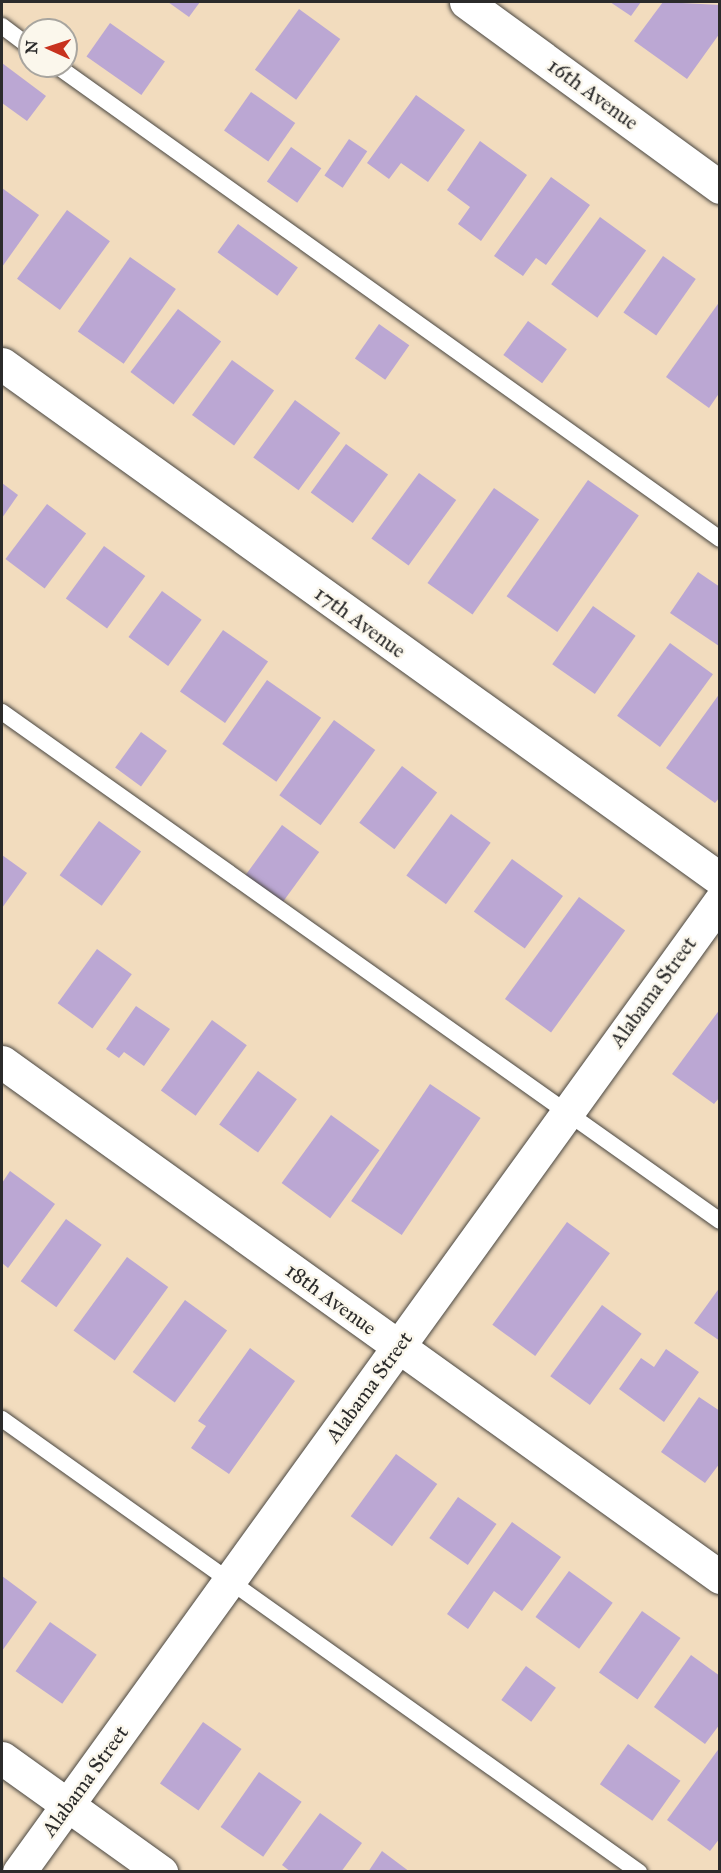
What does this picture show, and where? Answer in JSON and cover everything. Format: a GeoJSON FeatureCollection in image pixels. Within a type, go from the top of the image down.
{"type":"FeatureCollection","features":[{"type":"Feature","properties":{"kind":"street","name":"16th Avenue"},"geometry":{"type":"LineString","coordinates":[[466,2],[720,187]]}},
{"type":"Feature","properties":{"kind":"street","name":"17th Avenue"},"geometry":{"type":"LineString","coordinates":[[2,364],[720,879]]}},
{"type":"Feature","properties":{"kind":"street","name":"Alabama Street"},"geometry":{"type":"LineString","coordinates":[[19,1872],[230,1582],[566,1112],[720,902]]}},
{"type":"Feature","properties":{"kind":"street","name":"18th Avenue"},"geometry":{"type":"LineString","coordinates":[[2,1062],[720,1577]]}},
{"type":"Feature","properties":{"kind":"street"},"geometry":{"type":"LineString","coordinates":[[2,1758],[161,1872]]}},
{"type":"Feature","properties":{"kind":"lane"},"geometry":{"type":"LineString","coordinates":[[2,26],[18,38]]}},
{"type":"Feature","properties":{"kind":"lane"},"geometry":{"type":"LineString","coordinates":[[74,78],[720,539]]}},
{"type":"Feature","properties":{"kind":"lane"},"geometry":{"type":"LineString","coordinates":[[2,712],[720,1221]]}},
{"type":"Feature","properties":{"kind":"lane"},"geometry":{"type":"LineString","coordinates":[[2,1419],[639,1872]]}},
{"type":"Feature","properties":{"kind":"building"},"geometry":{"type":"Polygon","coordinates":[[[168,2],[200,2],[189,17],[168,2]]]}},
{"type":"Feature","properties":{"kind":"building"},"geometry":{"type":"Polygon","coordinates":[[[610,2],[641,2],[631,16],[610,2]]]}},
{"type":"Feature","properties":{"kind":"building"},"geometry":{"type":"Polygon","coordinates":[[[663,2],[720,5],[720,33],[687,79],[634,41],[663,2]]]}},
{"type":"Feature","properties":{"kind":"building"},"geometry":{"type":"Polygon","coordinates":[[[299,9],[340,39],[296,100],[255,70],[299,9]]]}},
{"type":"Feature","properties":{"kind":"building"},"geometry":{"type":"Polygon","coordinates":[[[110,23],[165,61],[141,95],[86,57],[110,23]]]}},
{"type":"Feature","properties":{"kind":"building"},"geometry":{"type":"Polygon","coordinates":[[[2,63],[18,75],[18,78],[22,78],[46,96],[27,121],[2,103],[2,63]]]}},
{"type":"Feature","properties":{"kind":"building"},"geometry":{"type":"Polygon","coordinates":[[[251,92],[295,123],[268,161],[224,131],[251,92]]]}},
{"type":"Feature","properties":{"kind":"building"},"geometry":{"type":"Polygon","coordinates":[[[416,95],[465,130],[428,182],[401,163],[389,179],[367,163],[416,95]]]}},
{"type":"Feature","properties":{"kind":"building"},"geometry":{"type":"Polygon","coordinates":[[[349,139],[367,151],[343,188],[324,175],[349,139]]]}},
{"type":"Feature","properties":{"kind":"building"},"geometry":{"type":"Polygon","coordinates":[[[480,141],[527,175],[481,241],[458,224],[470,207],[447,190],[480,141]]]}},
{"type":"Feature","properties":{"kind":"building"},"geometry":{"type":"Polygon","coordinates":[[[291,147],[321,168],[297,203],[267,181],[291,147]]]}},
{"type":"Feature","properties":{"kind":"building"},"geometry":{"type":"Polygon","coordinates":[[[551,177],[590,205],[546,265],[536,258],[523,276],[494,256],[551,177]]]}},
{"type":"Feature","properties":{"kind":"building"},"geometry":{"type":"Polygon","coordinates":[[[2,188],[39,215],[2,267],[2,188]]]}},
{"type":"Feature","properties":{"kind":"building"},"geometry":{"type":"Polygon","coordinates":[[[67,210],[110,241],[60,310],[17,279],[67,210]]]}},
{"type":"Feature","properties":{"kind":"building"},"geometry":{"type":"Polygon","coordinates":[[[600,217],[646,251],[597,318],[551,284],[600,217]]]}},
{"type":"Feature","properties":{"kind":"building"},"geometry":{"type":"Polygon","coordinates":[[[238,224],[298,267],[277,296],[217,252],[238,224]]]}},
{"type":"Feature","properties":{"kind":"building"},"geometry":{"type":"Polygon","coordinates":[[[663,256],[696,279],[656,335],[623,313],[663,256]]]}},
{"type":"Feature","properties":{"kind":"building"},"geometry":{"type":"Polygon","coordinates":[[[130,257],[176,289],[124,364],[78,332],[130,257]]]}},
{"type":"Feature","properties":{"kind":"building"},"geometry":{"type":"Polygon","coordinates":[[[720,301],[720,392],[709,408],[666,377],[720,301]]]}},
{"type":"Feature","properties":{"kind":"building"},"geometry":{"type":"Polygon","coordinates":[[[178,309],[221,341],[174,405],[130,372],[178,309]]]}},
{"type":"Feature","properties":{"kind":"building"},"geometry":{"type":"Polygon","coordinates":[[[528,321],[567,349],[542,383],[503,355],[528,321]]]}},
{"type":"Feature","properties":{"kind":"building"},"geometry":{"type":"Polygon","coordinates":[[[379,324],[409,345],[385,380],[355,358],[379,324]]]}},
{"type":"Feature","properties":{"kind":"building"},"geometry":{"type":"Polygon","coordinates":[[[232,360],[274,391],[234,446],[192,415],[232,360]]]}},
{"type":"Feature","properties":{"kind":"building"},"geometry":{"type":"Polygon","coordinates":[[[295,400],[340,433],[299,490],[253,457],[295,400]]]}},
{"type":"Feature","properties":{"kind":"building"},"geometry":{"type":"Polygon","coordinates":[[[346,444],[388,475],[353,523],[311,493],[346,444]]]}},
{"type":"Feature","properties":{"kind":"building"},"geometry":{"type":"Polygon","coordinates":[[[419,473],[456,500],[409,566],[371,539],[419,473]]]}},
{"type":"Feature","properties":{"kind":"building"},"geometry":{"type":"Polygon","coordinates":[[[588,480],[639,516],[557,632],[507,596],[588,480]]]}},
{"type":"Feature","properties":{"kind":"building"},"geometry":{"type":"Polygon","coordinates":[[[2,483],[18,495],[2,518],[2,483]]]}},
{"type":"Feature","properties":{"kind":"building"},"geometry":{"type":"Polygon","coordinates":[[[494,488],[539,520],[473,615],[427,583],[494,488]]]}},
{"type":"Feature","properties":{"kind":"building"},"geometry":{"type":"Polygon","coordinates":[[[47,504],[86,533],[45,589],[5,559],[47,504]]]}},
{"type":"Feature","properties":{"kind":"building"},"geometry":{"type":"Polygon","coordinates":[[[104,546],[145,576],[107,629],[66,599],[104,546]]]}},
{"type":"Feature","properties":{"kind":"building"},"geometry":{"type":"Polygon","coordinates":[[[698,572],[720,587],[719,646],[670,613],[698,572]]]}},
{"type":"Feature","properties":{"kind":"building"},"geometry":{"type":"Polygon","coordinates":[[[162,591],[202,620],[168,666],[128,637],[162,591]]]}},
{"type":"Feature","properties":{"kind":"building"},"geometry":{"type":"Polygon","coordinates":[[[593,606],[636,636],[595,694],[552,664],[593,606]]]}},
{"type":"Feature","properties":{"kind":"building"},"geometry":{"type":"Polygon","coordinates":[[[223,630],[268,662],[225,723],[180,691],[223,630]]]}},
{"type":"Feature","properties":{"kind":"building"},"geometry":{"type":"Polygon","coordinates":[[[670,643],[713,674],[660,747],[617,716],[670,643]]]}},
{"type":"Feature","properties":{"kind":"building"},"geometry":{"type":"Polygon","coordinates":[[[267,680],[321,718],[276,782],[222,744],[267,680]]]}},
{"type":"Feature","properties":{"kind":"building"},"geometry":{"type":"Polygon","coordinates":[[[720,693],[720,797],[715,803],[666,768],[720,693]]]}},
{"type":"Feature","properties":{"kind":"building"},"geometry":{"type":"Polygon","coordinates":[[[334,720],[375,750],[321,825],[279,795],[334,720]]]}},
{"type":"Feature","properties":{"kind":"building"},"geometry":{"type":"Polygon","coordinates":[[[141,732],[167,751],[141,786],[115,768],[141,732]]]}},
{"type":"Feature","properties":{"kind":"building"},"geometry":{"type":"Polygon","coordinates":[[[402,766],[437,792],[394,849],[359,823],[402,766]]]}},
{"type":"Feature","properties":{"kind":"building"},"geometry":{"type":"Polygon","coordinates":[[[451,814],[491,843],[446,904],[406,875],[451,814]]]}},
{"type":"Feature","properties":{"kind":"building"},"geometry":{"type":"Polygon","coordinates":[[[99,821],[141,852],[102,906],[60,875],[99,821]]]}},
{"type":"Feature","properties":{"kind":"building"},"geometry":{"type":"Polygon","coordinates":[[[282,825],[319,852],[281,905],[244,878],[282,825]]]}},
{"type":"Feature","properties":{"kind":"building"},"geometry":{"type":"Polygon","coordinates":[[[2,855],[27,873],[2,908],[2,855]]]}},
{"type":"Feature","properties":{"kind":"building"},"geometry":{"type":"Polygon","coordinates":[[[512,859],[563,896],[525,949],[474,912],[512,859]]]}},
{"type":"Feature","properties":{"kind":"building"},"geometry":{"type":"Polygon","coordinates":[[[579,897],[625,931],[551,1032],[505,999],[579,897]]]}},
{"type":"Feature","properties":{"kind":"building"},"geometry":{"type":"Polygon","coordinates":[[[97,949],[132,974],[92,1028],[58,1003],[97,949]]]}},
{"type":"Feature","properties":{"kind":"building"},"geometry":{"type":"Polygon","coordinates":[[[136,1006],[170,1029],[144,1066],[124,1052],[119,1058],[106,1049],[136,1006]]]}},
{"type":"Feature","properties":{"kind":"building"},"geometry":{"type":"Polygon","coordinates":[[[720,1009],[720,1097],[714,1104],[672,1074],[720,1009]]]}},
{"type":"Feature","properties":{"kind":"building"},"geometry":{"type":"Polygon","coordinates":[[[212,1020],[247,1045],[196,1116],[161,1090],[212,1020]]]}},
{"type":"Feature","properties":{"kind":"building"},"geometry":{"type":"Polygon","coordinates":[[[258,1071],[297,1099],[258,1153],[219,1124],[258,1071]]]}},
{"type":"Feature","properties":{"kind":"building"},"geometry":{"type":"Polygon","coordinates":[[[430,1084],[481,1118],[402,1235],[351,1201],[430,1084]]]}},
{"type":"Feature","properties":{"kind":"building"},"geometry":{"type":"Polygon","coordinates":[[[331,1115],[380,1150],[330,1218],[282,1183],[331,1115]]]}},
{"type":"Feature","properties":{"kind":"building"},"geometry":{"type":"Polygon","coordinates":[[[10,1171],[55,1204],[8,1268],[2,1263],[2,1183],[10,1171]]]}},
{"type":"Feature","properties":{"kind":"building"},"geometry":{"type":"Polygon","coordinates":[[[66,1219],[102,1245],[56,1307],[21,1281],[66,1219]]]}},
{"type":"Feature","properties":{"kind":"building"},"geometry":{"type":"Polygon","coordinates":[[[567,1222],[610,1253],[535,1356],[492,1325],[567,1222]]]}},
{"type":"Feature","properties":{"kind":"building"},"geometry":{"type":"Polygon","coordinates":[[[127,1257],[168,1287],[115,1361],[74,1331],[127,1257]]]}},
{"type":"Feature","properties":{"kind":"building"},"geometry":{"type":"Polygon","coordinates":[[[720,1287],[720,1341],[694,1323],[720,1287]]]}},
{"type":"Feature","properties":{"kind":"building"},"geometry":{"type":"Polygon","coordinates":[[[185,1300],[227,1331],[175,1403],[133,1372],[185,1300]]]}},
{"type":"Feature","properties":{"kind":"building"},"geometry":{"type":"Polygon","coordinates":[[[602,1305],[642,1334],[590,1405],[550,1376],[602,1305]]]}},
{"type":"Feature","properties":{"kind":"building"},"geometry":{"type":"Polygon","coordinates":[[[250,1348],[295,1381],[229,1474],[191,1448],[206,1426],[198,1421],[250,1348]]]}},
{"type":"Feature","properties":{"kind":"building"},"geometry":{"type":"Polygon","coordinates":[[[666,1349],[699,1372],[664,1422],[619,1389],[641,1358],[654,1367],[666,1349]]]}},
{"type":"Feature","properties":{"kind":"building"},"geometry":{"type":"Polygon","coordinates":[[[699,1397],[720,1411],[720,1463],[705,1483],[661,1452],[699,1397]]]}},
{"type":"Feature","properties":{"kind":"building"},"geometry":{"type":"Polygon","coordinates":[[[396,1454],[437,1484],[392,1546],[351,1516],[396,1454]]]}},
{"type":"Feature","properties":{"kind":"building"},"geometry":{"type":"Polygon","coordinates":[[[458,1497],[497,1524],[468,1565],[429,1538],[458,1497]]]}},
{"type":"Feature","properties":{"kind":"building"},"geometry":{"type":"Polygon","coordinates":[[[512,1522],[561,1557],[522,1611],[494,1591],[468,1629],[447,1614],[512,1522]]]}},
{"type":"Feature","properties":{"kind":"building"},"geometry":{"type":"Polygon","coordinates":[[[569,1571],[613,1603],[579,1649],[535,1617],[569,1571]]]}},
{"type":"Feature","properties":{"kind":"building"},"geometry":{"type":"Polygon","coordinates":[[[2,1576],[37,1602],[2,1651],[2,1576]]]}},
{"type":"Feature","properties":{"kind":"building"},"geometry":{"type":"Polygon","coordinates":[[[642,1611],[681,1638],[637,1699],[599,1672],[642,1611]]]}},
{"type":"Feature","properties":{"kind":"building"},"geometry":{"type":"Polygon","coordinates":[[[50,1622],[97,1655],[62,1704],[16,1671],[50,1622]]]}},
{"type":"Feature","properties":{"kind":"building"},"geometry":{"type":"Polygon","coordinates":[[[691,1655],[720,1676],[720,1724],[705,1744],[654,1707],[691,1655]]]}},
{"type":"Feature","properties":{"kind":"building"},"geometry":{"type":"Polygon","coordinates":[[[526,1666],[556,1688],[531,1722],[501,1700],[526,1666]]]}},
{"type":"Feature","properties":{"kind":"building"},"geometry":{"type":"Polygon","coordinates":[[[203,1722],[242,1749],[198,1810],[160,1783],[203,1722]]]}},
{"type":"Feature","properties":{"kind":"building"},"geometry":{"type":"Polygon","coordinates":[[[628,1744],[680,1781],[652,1821],[600,1784],[628,1744]]]}},
{"type":"Feature","properties":{"kind":"building"},"geometry":{"type":"Polygon","coordinates":[[[720,1747],[720,1838],[710,1851],[667,1820],[720,1747]]]}},
{"type":"Feature","properties":{"kind":"building"},"geometry":{"type":"Polygon","coordinates":[[[259,1772],[302,1802],[263,1857],[221,1827],[259,1772]]]}},
{"type":"Feature","properties":{"kind":"building"},"geometry":{"type":"Polygon","coordinates":[[[320,1813],[362,1843],[341,1872],[291,1872],[282,1865],[320,1813]]]}},
{"type":"Feature","properties":{"kind":"building"},"geometry":{"type":"Polygon","coordinates":[[[382,1851],[410,1872],[368,1872],[382,1851]]]}}]}
